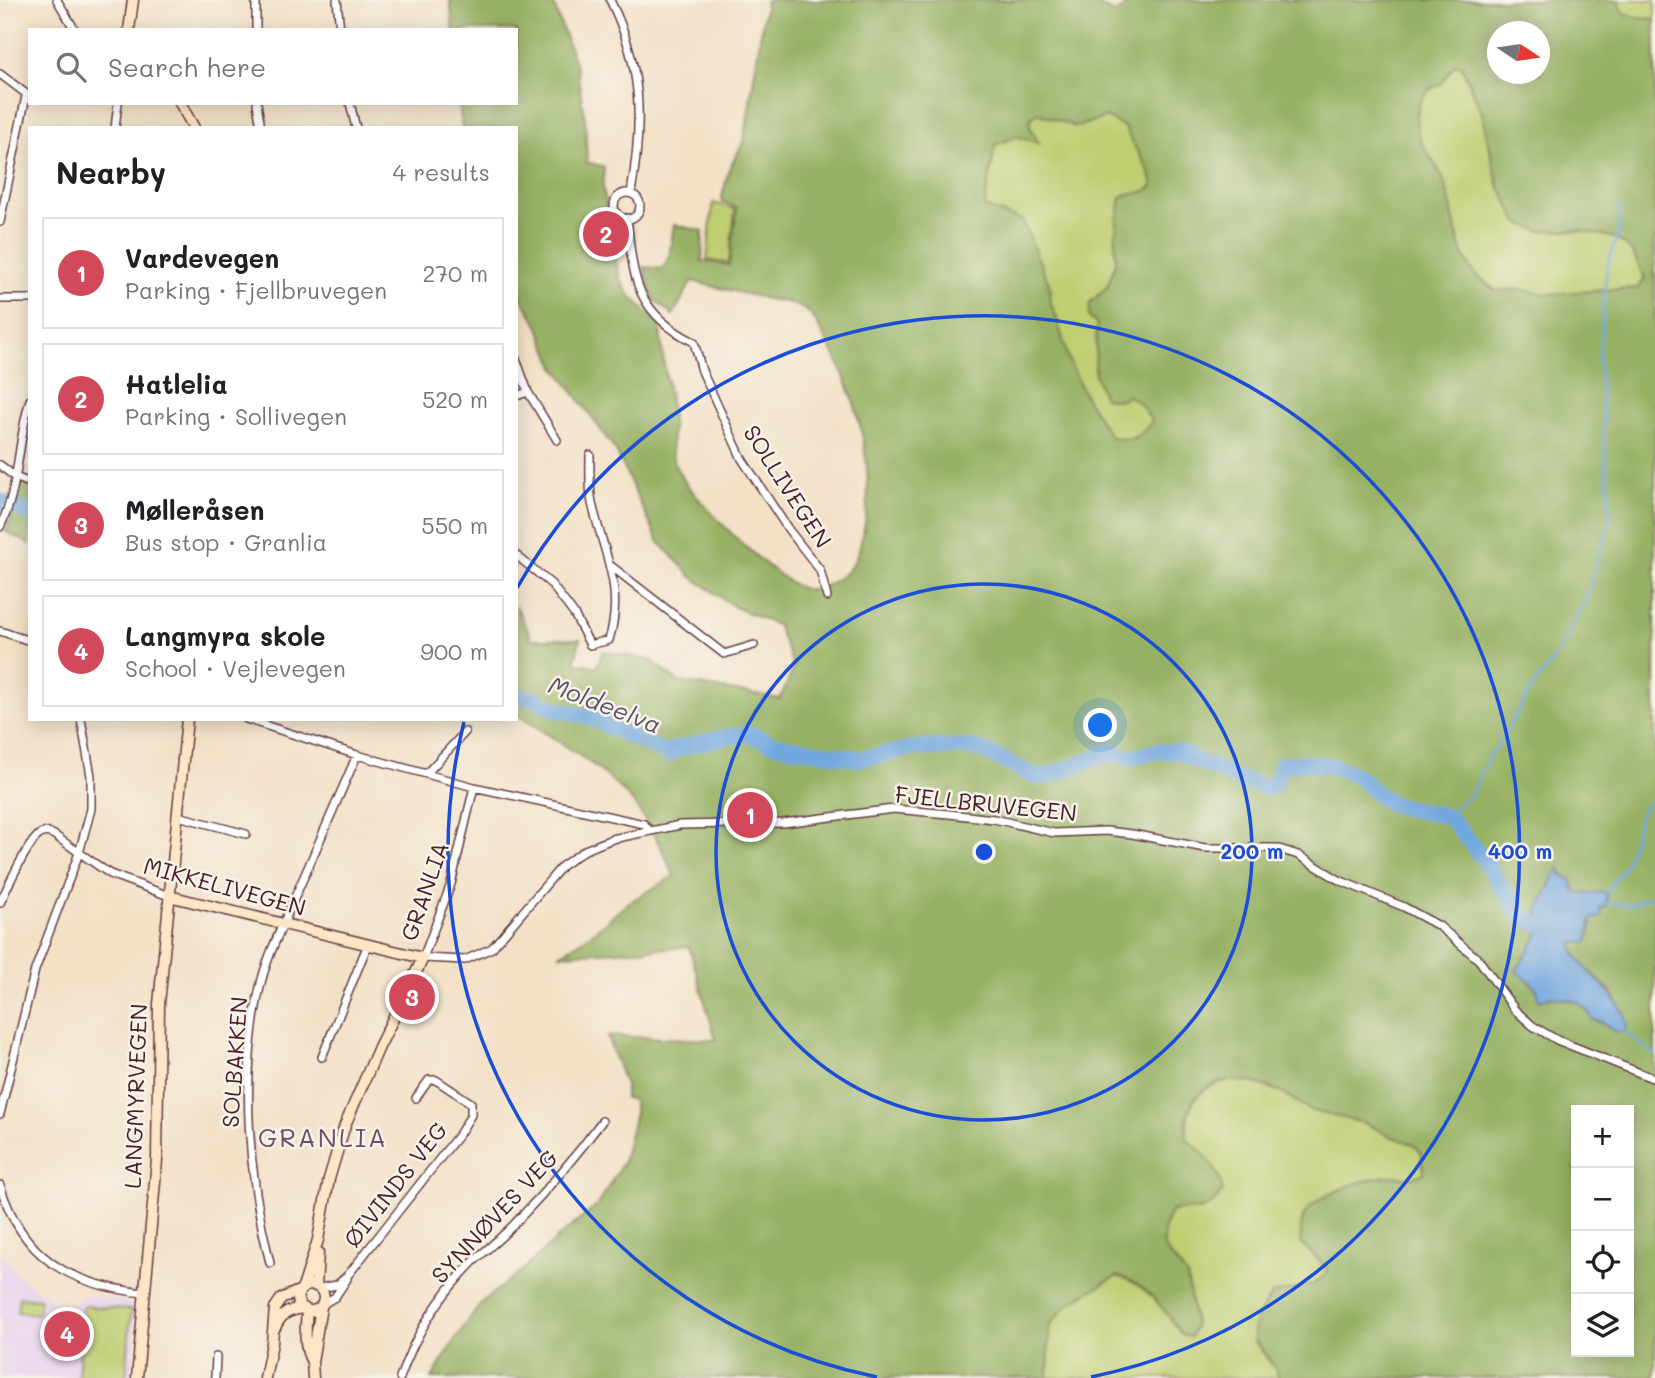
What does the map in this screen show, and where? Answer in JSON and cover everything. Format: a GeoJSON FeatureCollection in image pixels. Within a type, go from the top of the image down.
{"type":"FeatureCollection","features":[{"type":"Feature","properties":{"kind":"street"},"geometry":{"type":"LineString","coordinates":[[57,0],[74,28]]}},
{"type":"Feature","properties":{"kind":"street"},"geometry":{"type":"LineString","coordinates":[[129,28],[133,0]]}},
{"type":"Feature","properties":{"kind":"street"},"geometry":{"type":"LineString","coordinates":[[256,0],[256,28]]}},
{"type":"Feature","properties":{"kind":"street"},"geometry":{"type":"LineString","coordinates":[[337,0],[340,28]]}},
{"type":"Feature","properties":{"kind":"street","name":"SOLLIVEGEN"},"geometry":{"type":"LineString","coordinates":[[610,0],[630,48],[637,81],[639,133],[631,193]]}},
{"type":"Feature","properties":{"kind":"street"},"geometry":{"type":"LineString","coordinates":[[0,74],[28,96],[0,222]]}},
{"type":"Feature","properties":{"kind":"street"},"geometry":{"type":"LineString","coordinates":[[116,126],[118,105]]}},
{"type":"Feature","properties":{"kind":"street"},"geometry":{"type":"LineString","coordinates":[[181,105],[193,126]]}},
{"type":"Feature","properties":{"kind":"street"},"geometry":{"type":"LineString","coordinates":[[257,105],[261,126]]}},
{"type":"Feature","properties":{"kind":"street"},"geometry":{"type":"LineString","coordinates":[[350,105],[356,126]]}},
{"type":"Feature","properties":{"kind":"street","name":"SOLLIVEGEN"},"geometry":{"type":"LineString","coordinates":[[631,193],[637,197],[640,208],[634,217],[627,218],[617,213],[615,202],[623,194],[631,193]]}},
{"type":"Feature","properties":{"kind":"street","name":"SOLLIVEGEN"},"geometry":{"type":"LineString","coordinates":[[627,218],[631,260],[645,303],[653,315],[675,333],[694,342],[702,371],[742,459],[820,570],[827,597]]}},
{"type":"Feature","properties":{"kind":"street"},"geometry":{"type":"LineString","coordinates":[[0,299],[28,299]]}},
{"type":"Feature","properties":{"kind":"street"},"geometry":{"type":"LineString","coordinates":[[518,364],[528,392],[557,440]]}},
{"type":"Feature","properties":{"kind":"street"},"geometry":{"type":"LineString","coordinates":[[518,395],[528,392]]}},
{"type":"Feature","properties":{"kind":"street"},"geometry":{"type":"LineString","coordinates":[[0,527],[12,498],[28,406]]}},
{"type":"Feature","properties":{"kind":"street"},"geometry":{"type":"LineString","coordinates":[[518,557],[551,584],[573,614],[590,645],[609,640],[614,610],[611,566],[592,500],[590,455]]}},
{"type":"Feature","properties":{"kind":"street"},"geometry":{"type":"LineString","coordinates":[[0,465],[15,477],[28,482]]}},
{"type":"Feature","properties":{"kind":"street"},"geometry":{"type":"LineString","coordinates":[[611,566],[724,654],[754,645]]}},
{"type":"Feature","properties":{"kind":"street"},"geometry":{"type":"LineString","coordinates":[[0,631],[28,640]]}},
{"type":"Feature","properties":{"kind":"street"},"geometry":{"type":"LineString","coordinates":[[0,1114],[35,970],[79,853],[91,809],[91,776],[81,721]]}},
{"type":"Feature","properties":{"kind":"street","name":"LANGMYRVEGEN"},"geometry":{"type":"LineString","coordinates":[[137,1378],[157,1160],[157,1029],[187,721]]}},
{"type":"Feature","properties":{"kind":"street"},"geometry":{"type":"LineString","coordinates":[[252,721],[357,755],[474,787],[644,824],[650,831]]}},
{"type":"Feature","properties":{"kind":"street"},"geometry":{"type":"LineString","coordinates":[[426,774],[465,732]]}},
{"type":"Feature","properties":{"kind":"street","name":"SOLBAKKEN"},"geometry":{"type":"LineString","coordinates":[[271,1263],[251,1159],[249,1099],[260,987],[283,924],[357,755]]}},
{"type":"Feature","properties":{"kind":"street","name":"GRANLIA"},"geometry":{"type":"LineString","coordinates":[[312,1362],[307,1354],[305,1309],[299,1300],[318,1240],[329,1179],[345,1125],[379,1047],[423,958],[451,884],[474,787]]}},
{"type":"Feature","properties":{"kind":"street","name":"FJELLBRUVEGEN"},"geometry":{"type":"LineString","coordinates":[[650,831],[680,825],[776,823],[894,809],[994,819],[1054,833],[1106,831],[1205,848],[1276,848],[1298,855],[1339,880],[1428,920],[1461,943],[1479,960],[1515,1010],[1533,1026],[1556,1040],[1655,1079]]}},
{"type":"Feature","properties":{"kind":"street"},"geometry":{"type":"LineString","coordinates":[[178,816],[246,834]]}},
{"type":"Feature","properties":{"kind":"street","name":"MIKKELIVEGEN"},"geometry":{"type":"LineString","coordinates":[[0,903],[39,835],[46,832],[124,881],[169,896],[423,958],[465,960],[492,948],[562,866],[585,850],[612,839],[650,831]]}},
{"type":"Feature","properties":{"kind":"street"},"geometry":{"type":"LineString","coordinates":[[322,1057],[368,944]]}},
{"type":"Feature","properties":{"kind":"street","name":"ØIVINDS VEG"},"geometry":{"type":"LineString","coordinates":[[322,1305],[335,1297],[348,1275],[460,1133],[471,1115],[471,1103],[436,1080],[429,1080],[416,1098]]}},
{"type":"Feature","properties":{"kind":"street","name":"SYNNØVES VEG"},"geometry":{"type":"LineString","coordinates":[[400,1378],[417,1335],[446,1293],[473,1262],[517,1222],[576,1157],[602,1121]]}},
{"type":"Feature","properties":{"kind":"street"},"geometry":{"type":"LineString","coordinates":[[0,1185],[10,1212],[23,1234],[50,1261],[89,1283],[144,1293]]}},
{"type":"Feature","properties":{"kind":"street","name":"GRANLIA"},"geometry":{"type":"LineString","coordinates":[[313,1378],[312,1362],[324,1296],[318,1287],[318,1240]]}},
{"type":"Feature","properties":{"kind":"street","name":"ØIVINDS VEG"},"geometry":{"type":"LineString","coordinates":[[318,1287],[333,1287],[348,1275]]}},
{"type":"Feature","properties":{"kind":"street"},"geometry":{"type":"LineString","coordinates":[[265,1378],[278,1303],[302,1289],[318,1287]]}},
{"type":"Feature","properties":{"kind":"street"},"geometry":{"type":"LineString","coordinates":[[274,1330],[278,1320],[286,1312],[314,1310],[322,1305]]}},
{"type":"Feature","properties":{"kind":"street"},"geometry":{"type":"LineString","coordinates":[[215,1378],[216,1357]]}},
{"type":"Feature","properties":{"kind":"shaded area"},"geometry":{"type":"Polygon","coordinates":[[[0,1253],[24,1281],[55,1302],[68,1306],[87,1296],[127,1301],[135,1310],[132,1378],[0,1378],[0,1253]]]}},
{"type":"Feature","properties":{"kind":"green space"},"geometry":{"type":"Polygon","coordinates":[[[450,0],[552,0],[576,66],[585,118],[587,162],[604,167],[603,188],[607,207],[582,220],[604,248],[615,256],[620,278],[627,292],[660,326],[671,408],[672,454],[676,467],[697,497],[734,536],[792,583],[810,589],[830,583],[851,567],[859,548],[866,513],[868,488],[862,436],[856,410],[838,362],[814,320],[801,307],[692,281],[673,315],[654,300],[644,267],[662,269],[669,258],[674,225],[703,231],[702,261],[729,265],[737,208],[721,201],[729,169],[744,141],[766,0],[1085,0],[1115,13],[1125,7],[1124,0],[1617,0],[1624,13],[1638,18],[1655,19],[1655,1378],[1279,1378],[1273,1364],[1256,1340],[1255,1323],[1272,1294],[1312,1285],[1327,1274],[1326,1267],[1300,1243],[1304,1215],[1319,1200],[1357,1183],[1382,1177],[1412,1177],[1424,1173],[1421,1152],[1413,1144],[1365,1123],[1312,1111],[1279,1091],[1252,1082],[1228,1080],[1210,1085],[1194,1099],[1186,1118],[1187,1139],[1210,1162],[1223,1191],[1210,1206],[1200,1210],[1171,1211],[1164,1229],[1164,1248],[1187,1276],[1195,1325],[1191,1337],[1182,1335],[1162,1307],[1146,1291],[1116,1276],[1068,1304],[1049,1326],[1048,1378],[432,1378],[483,1301],[598,1205],[623,1162],[635,1113],[633,1100],[625,1098],[625,1085],[607,1036],[716,1040],[689,947],[561,954],[590,935],[628,903],[674,876],[652,831],[623,792],[580,755],[518,715],[518,610],[532,639],[580,639],[575,662],[597,667],[603,651],[651,660],[677,681],[780,699],[794,668],[777,625],[735,607],[692,577],[658,541],[616,451],[554,365],[538,325],[518,292],[518,126],[462,126],[459,105],[518,105],[518,28],[453,28],[450,0]],[[1455,64],[1440,85],[1426,93],[1418,108],[1417,125],[1423,147],[1443,179],[1459,241],[1471,268],[1497,291],[1514,289],[1548,294],[1639,288],[1645,278],[1632,251],[1616,238],[1579,230],[1541,231],[1518,223],[1498,184],[1482,113],[1462,67],[1455,64]],[[1038,113],[1030,119],[1030,127],[1039,143],[1017,136],[995,145],[984,207],[1022,220],[1051,289],[1049,299],[1069,361],[1086,398],[1111,437],[1130,439],[1152,421],[1141,405],[1129,396],[1117,400],[1104,398],[1095,375],[1097,325],[1089,317],[1090,303],[1107,287],[1116,262],[1115,235],[1121,197],[1153,186],[1150,173],[1124,127],[1106,117],[1076,127],[1038,113]],[[1559,868],[1538,911],[1538,935],[1517,970],[1535,986],[1541,1000],[1554,996],[1575,1001],[1593,1020],[1610,1027],[1625,1018],[1620,1005],[1612,993],[1584,966],[1572,946],[1574,942],[1588,937],[1592,927],[1591,919],[1600,907],[1607,903],[1607,892],[1580,894],[1574,890],[1559,868]]]}},
{"type":"Feature","properties":{"kind":"green space"},"geometry":{"type":"Polygon","coordinates":[[[1617,0],[1655,0],[1655,19],[1638,18],[1624,13],[1617,0]]]}},
{"type":"Feature","properties":{"kind":"green space"},"geometry":{"type":"Polygon","coordinates":[[[1455,64],[1462,66],[1482,113],[1498,184],[1541,231],[1591,232],[1615,238],[1625,244],[1633,253],[1645,278],[1639,288],[1551,294],[1497,291],[1471,268],[1458,241],[1443,179],[1421,142],[1417,125],[1421,100],[1432,88],[1440,85],[1455,64]]]}},
{"type":"Feature","properties":{"kind":"green space"},"geometry":{"type":"Polygon","coordinates":[[[1038,113],[1076,127],[1106,117],[1124,127],[1150,173],[1153,186],[1145,193],[1126,194],[1115,235],[1116,262],[1107,287],[1090,303],[1097,325],[1095,375],[1117,400],[1129,396],[1141,405],[1153,421],[1144,431],[1130,439],[1111,437],[1086,398],[1069,361],[1049,299],[1049,288],[984,207],[995,145],[1017,136],[1038,143],[1030,127],[1030,119],[1038,113]]]}},
{"type":"Feature","properties":{"kind":"green space"},"geometry":{"type":"Polygon","coordinates":[[[713,203],[735,209],[729,263],[707,260],[713,203]]]}},
{"type":"Feature","properties":{"kind":"green space"},"geometry":{"type":"Polygon","coordinates":[[[22,479],[28,482],[28,543],[6,532],[22,479]]]}},
{"type":"Feature","properties":{"kind":"green space"},"geometry":{"type":"Polygon","coordinates":[[[1228,1080],[1252,1082],[1279,1091],[1312,1111],[1365,1123],[1413,1144],[1421,1152],[1424,1173],[1414,1178],[1390,1176],[1300,1242],[1326,1267],[1327,1274],[1312,1285],[1272,1294],[1254,1341],[1279,1378],[1048,1378],[1049,1326],[1068,1304],[1116,1276],[1146,1291],[1162,1307],[1182,1335],[1191,1336],[1195,1325],[1187,1276],[1164,1248],[1164,1229],[1171,1211],[1178,1210],[1202,1152],[1187,1139],[1190,1108],[1194,1100],[1207,1088],[1228,1080]]]}},
{"type":"Feature","properties":{"kind":"green space"},"geometry":{"type":"Polygon","coordinates":[[[19,1297],[40,1299],[38,1314],[17,1312],[19,1297]]]}},
{"type":"Feature","properties":{"kind":"green space"},"geometry":{"type":"Polygon","coordinates":[[[83,1306],[131,1310],[126,1378],[78,1378],[83,1306]]]}},
{"type":"Feature","properties":{"kind":"water"},"geometry":{"type":"Polygon","coordinates":[[[1559,867],[1561,874],[1571,880],[1574,890],[1580,894],[1607,892],[1606,907],[1600,908],[1603,914],[1599,918],[1591,919],[1588,943],[1574,942],[1572,946],[1584,967],[1617,1002],[1627,1026],[1624,1031],[1615,1032],[1603,1022],[1593,1020],[1577,1002],[1553,996],[1539,1000],[1535,987],[1516,972],[1538,935],[1538,911],[1559,867]]]}},
{"type":"Feature","properties":{"kind":"waterway"},"geometry":{"type":"LineString","coordinates":[[1446,816],[1473,792],[1488,758],[1534,685],[1560,651],[1585,600],[1610,520],[1599,361],[1607,267],[1620,227],[1619,207]]}},
{"type":"Feature","properties":{"kind":"waterway","name":"Moldeelva"},"geometry":{"type":"LineString","coordinates":[[0,501],[28,513]]}},
{"type":"Feature","properties":{"kind":"waterway","name":"Moldeelva"},"geometry":{"type":"LineString","coordinates":[[518,695],[535,699],[555,709],[589,717],[670,755],[673,750],[724,737],[749,734],[774,744],[860,759],[915,748],[968,747],[984,751],[1034,776],[1049,776],[1108,753],[1132,757],[1158,751],[1179,752],[1236,778],[1269,788],[1274,785],[1282,764],[1303,763],[1334,767],[1353,774],[1392,804],[1446,816],[1452,820],[1484,860],[1521,916],[1538,924]]}},
{"type":"Feature","properties":{"kind":"waterway"},"geometry":{"type":"LineString","coordinates":[[1607,892],[1626,865],[1641,812],[1655,798]]}},
{"type":"Feature","properties":{"kind":"waterway"},"geometry":{"type":"LineString","coordinates":[[1607,903],[1630,905],[1649,897],[1655,899]]}},
{"type":"Feature","properties":{"kind":"waterway"},"geometry":{"type":"LineString","coordinates":[[1624,1031],[1655,1055]]}},
{"type":"Feature","properties":{"kind":"place","name":"Hatlelia"},"geometry":{"type":"Point","coordinates":[606,234]}},
{"type":"Feature","properties":{"kind":"place","name":"Vardevegen"},"geometry":{"type":"Point","coordinates":[750,815]}},
{"type":"Feature","properties":{"kind":"place","name":"Mølleråsen"},"geometry":{"type":"Point","coordinates":[412,997]}},
{"type":"Feature","properties":{"kind":"place","name":"Langmyra skole"},"geometry":{"type":"Point","coordinates":[67,1334]}},
{"type":"Feature","properties":{"kind":"district","name":"GRANLIA"},"geometry":{"type":"Point","coordinates":[323,1137]}}]}
